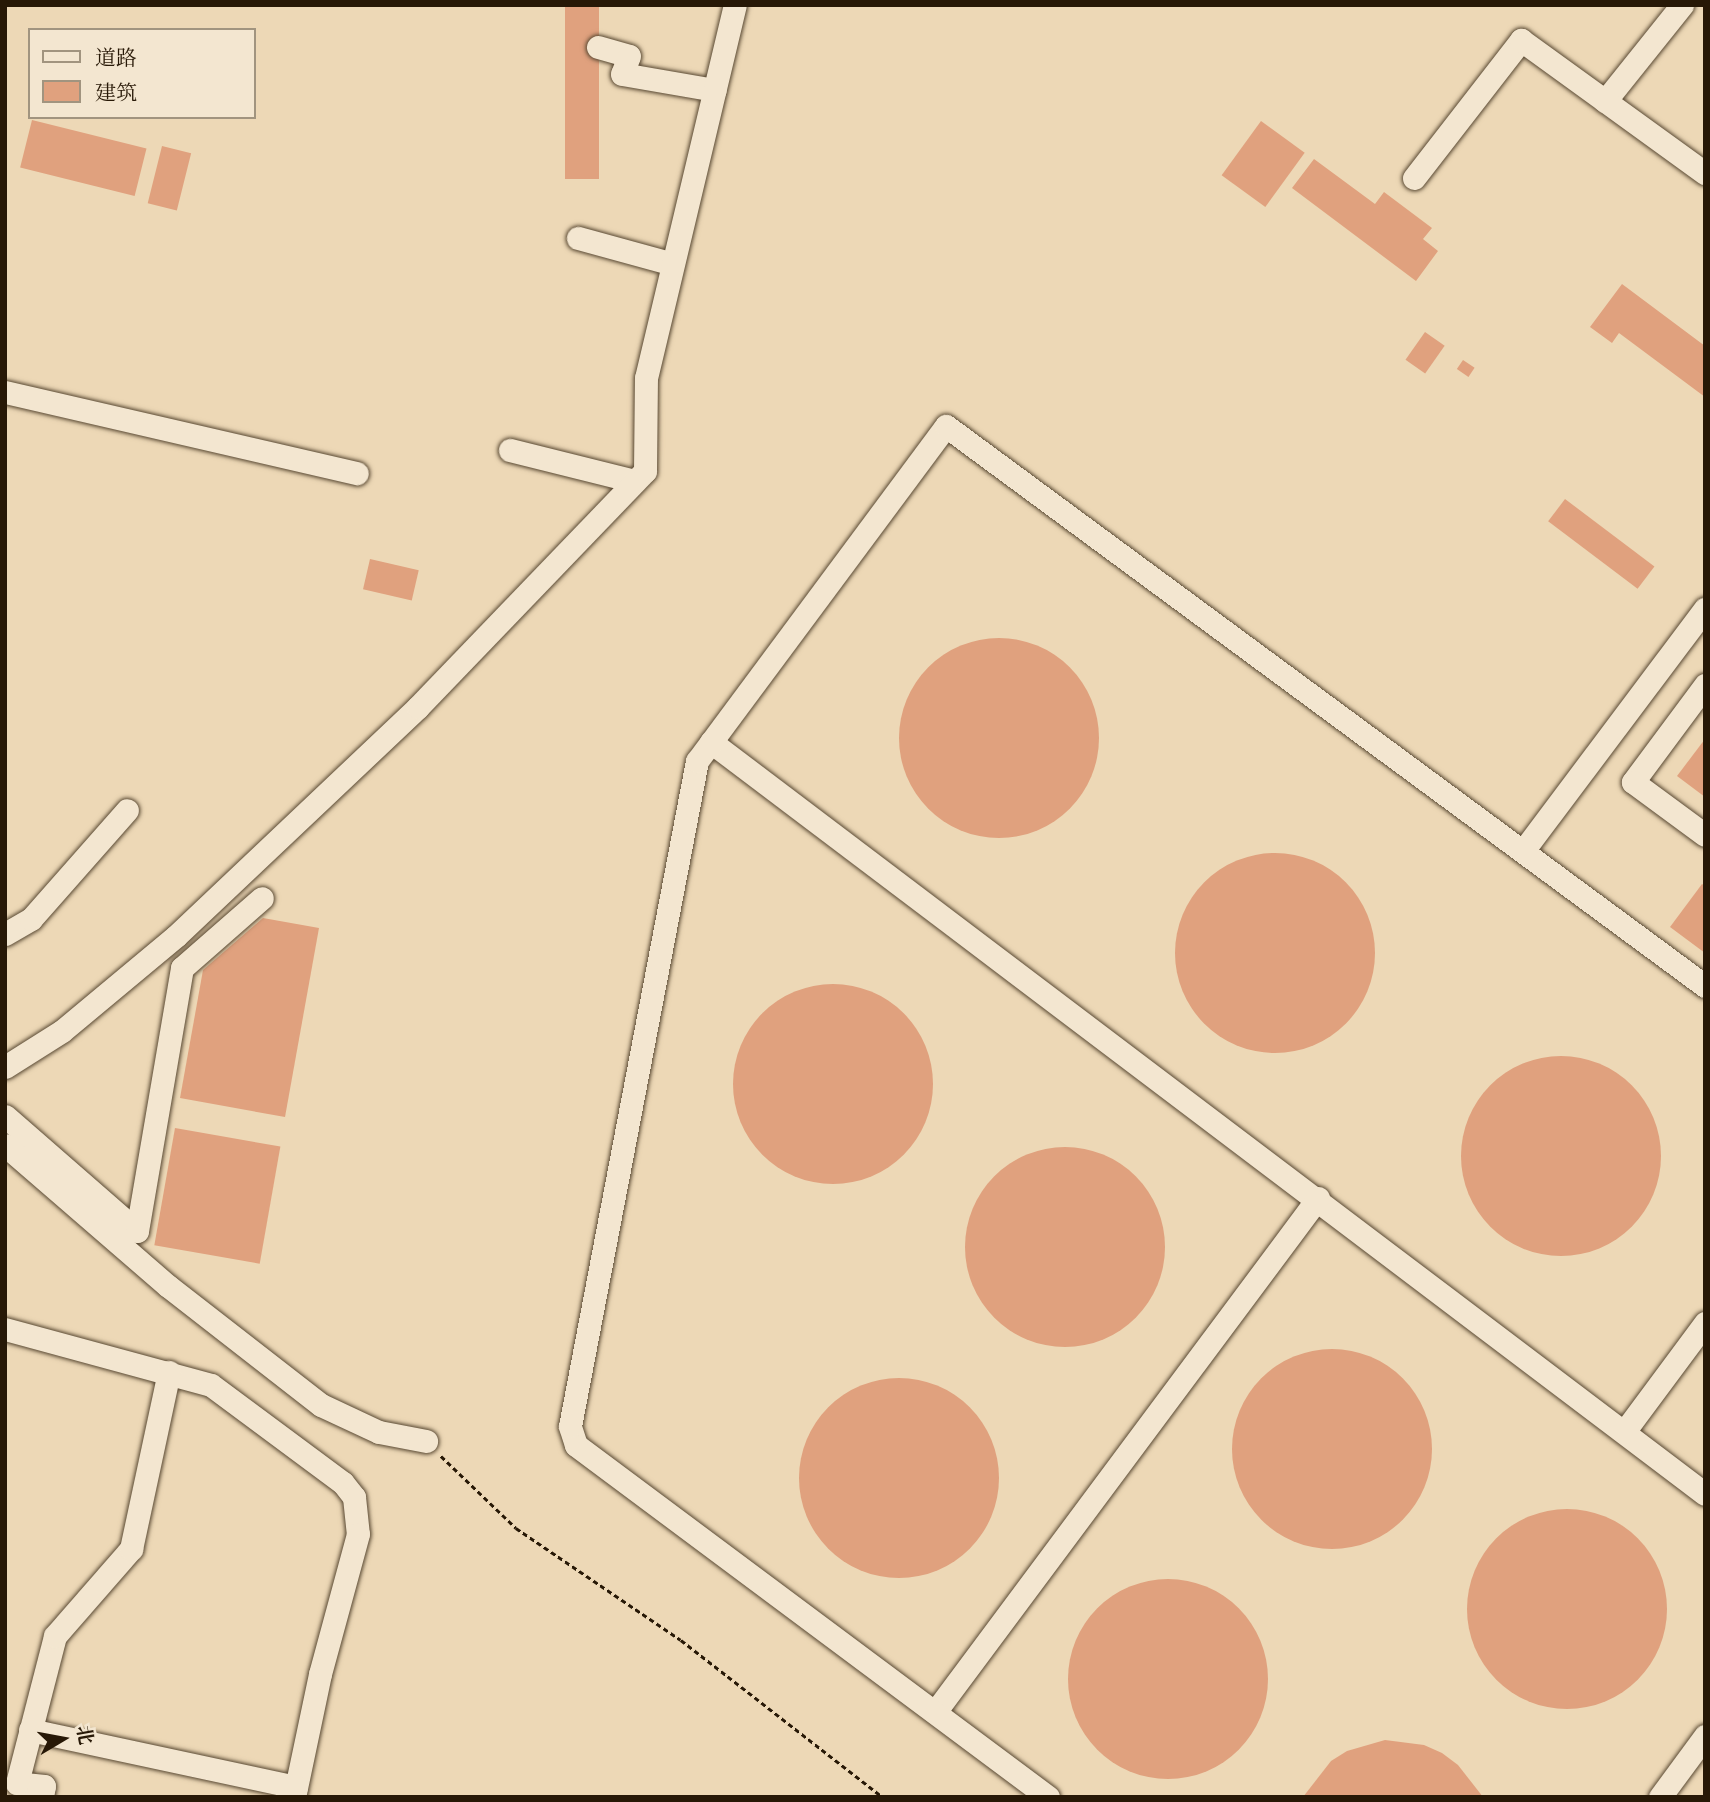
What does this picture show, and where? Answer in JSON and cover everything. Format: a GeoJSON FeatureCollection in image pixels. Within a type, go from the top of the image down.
{"type":"FeatureCollection","features":[{"type":"Feature","properties":{"kind":"street"},"geometry":{"type":"LineString","coordinates":[[5,1067],[62,1031],[176,936],[467,658],[645,471],[646,378],[735,5]]}},
{"type":"Feature","properties":{"kind":"street"},"geometry":{"type":"LineString","coordinates":[[1605,101],[1682,5]]}},
{"type":"Feature","properties":{"kind":"street"},"geometry":{"type":"LineString","coordinates":[[1414,178],[1521,40],[1705,173]]}},
{"type":"Feature","properties":{"kind":"street"},"geometry":{"type":"LineString","coordinates":[[598,47],[629,56],[622,74],[715,90]]}},
{"type":"Feature","properties":{"kind":"street"},"geometry":{"type":"LineString","coordinates":[[578,238],[673,264]]}},
{"type":"Feature","properties":{"kind":"street"},"geometry":{"type":"LineString","coordinates":[[5,392],[357,473]]}},
{"type":"Feature","properties":{"kind":"street"},"geometry":{"type":"LineString","coordinates":[[1048,1797],[576,1445],[570,1426],[697,761],[946,426],[1705,986]]}},
{"type":"Feature","properties":{"kind":"street"},"geometry":{"type":"LineString","coordinates":[[510,450],[634,481]]}},
{"type":"Feature","properties":{"kind":"street"},"geometry":{"type":"LineString","coordinates":[[1523,851],[1705,609]]}},
{"type":"Feature","properties":{"kind":"street"},"geometry":{"type":"LineString","coordinates":[[1705,685],[1633,782],[1705,835]]}},
{"type":"Feature","properties":{"kind":"street"},"geometry":{"type":"LineString","coordinates":[[711,742],[1318,1198],[1705,1494]]}},
{"type":"Feature","properties":{"kind":"street"},"geometry":{"type":"LineString","coordinates":[[5,934],[31,919],[127,810]]}},
{"type":"Feature","properties":{"kind":"street"},"geometry":{"type":"LineString","coordinates":[[5,1116],[137,1231],[181,968],[262,898]]}},
{"type":"Feature","properties":{"kind":"street"},"geometry":{"type":"LineString","coordinates":[[5,1144],[168,1286],[321,1405],[379,1432],[426,1441]]}},
{"type":"Feature","properties":{"kind":"street"},"geometry":{"type":"LineString","coordinates":[[935,1712],[1318,1198]]}},
{"type":"Feature","properties":{"kind":"street"},"geometry":{"type":"LineString","coordinates":[[1624,1432],[1705,1323]]}},
{"type":"Feature","properties":{"kind":"street"},"geometry":{"type":"LineString","coordinates":[[5,1329],[169,1371],[211,1385],[232,1397],[343,1483],[355,1497],[358,1534],[320,1674],[295,1792],[30,1730]]}},
{"type":"Feature","properties":{"kind":"street"},"geometry":{"type":"LineString","coordinates":[[42,1797],[44,1786],[17,1783],[13,1762],[30,1730],[55,1636],[131,1549],[169,1371]]}},
{"type":"Feature","properties":{"kind":"street"},"geometry":{"type":"LineString","coordinates":[[1660,1797],[1705,1736]]}},
{"type":"Feature","properties":{"kind":"path"},"geometry":{"type":"LineString","coordinates":[[426,1441],[516,1528],[681,1640],[883,1797]]}},
{"type":"Feature","properties":{"kind":"building"},"geometry":{"type":"Polygon","coordinates":[[[565,5],[599,5],[599,179],[565,179],[565,5]]]}},
{"type":"Feature","properties":{"kind":"building"},"geometry":{"type":"Polygon","coordinates":[[[32,120],[146,149],[135,196],[20,168],[32,120]]]}},
{"type":"Feature","properties":{"kind":"building"},"geometry":{"type":"Polygon","coordinates":[[[1261,121],[1305,153],[1265,207],[1222,175],[1261,121]]]}},
{"type":"Feature","properties":{"kind":"building"},"geometry":{"type":"Polygon","coordinates":[[[162,146],[191,153],[177,211],[148,203],[162,146]]]}},
{"type":"Feature","properties":{"kind":"building"},"geometry":{"type":"Polygon","coordinates":[[[1314,159],[1375,204],[1384,192],[1432,228],[1423,239],[1438,251],[1416,281],[1292,188],[1314,159]]]}},
{"type":"Feature","properties":{"kind":"building"},"geometry":{"type":"Polygon","coordinates":[[[1622,284],[1705,346],[1705,397],[1619,333],[1612,343],[1590,327],[1622,284]]]}},
{"type":"Feature","properties":{"kind":"building"},"geometry":{"type":"Polygon","coordinates":[[[1425,332],[1445,346],[1425,374],[1405,360],[1425,332]]]}},
{"type":"Feature","properties":{"kind":"building"},"geometry":{"type":"Polygon","coordinates":[[[1463,360],[1475,368],[1468,377],[1457,369],[1463,360]]]}},
{"type":"Feature","properties":{"kind":"building"},"geometry":{"type":"Polygon","coordinates":[[[1565,499],[1654,566],[1638,589],[1548,521],[1565,499]]]}},
{"type":"Feature","properties":{"kind":"building"},"geometry":{"type":"Polygon","coordinates":[[[370,559],[419,570],[412,600],[363,589],[370,559]]]}},
{"type":"Feature","properties":{"kind":"building"},"geometry":{"type":"Polygon","coordinates":[[[979,639],[1019,639],[1055,654],[1083,682],[1098,718],[1098,758],[1083,794],[1055,822],[1019,837],[979,837],[943,822],[915,794],[900,758],[900,718],[915,682],[943,654],[979,639]]]}},
{"type":"Feature","properties":{"kind":"building"},"geometry":{"type":"Polygon","coordinates":[[[1705,739],[1705,797],[1677,776],[1705,739]]]}},
{"type":"Feature","properties":{"kind":"building"},"geometry":{"type":"Polygon","coordinates":[[[1275,853],[1313,860],[1346,882],[1368,915],[1375,953],[1368,991],[1346,1024],[1313,1046],[1275,1053],[1237,1046],[1204,1024],[1182,991],[1175,953],[1182,915],[1204,882],[1237,860],[1275,853]]]}},
{"type":"Feature","properties":{"kind":"building"},"geometry":{"type":"Polygon","coordinates":[[[1702,884],[1705,886],[1705,953],[1670,927],[1702,884]]]}},
{"type":"Feature","properties":{"kind":"building"},"geometry":{"type":"Polygon","coordinates":[[[263,918],[319,928],[285,1117],[180,1098],[203,970],[263,918]]]}},
{"type":"Feature","properties":{"kind":"building"},"geometry":{"type":"Polygon","coordinates":[[[833,984],[871,991],[889,1000],[904,1013],[917,1028],[926,1046],[933,1084],[926,1122],[917,1140],[904,1155],[889,1168],[871,1177],[833,1184],[795,1177],[777,1168],[762,1155],[749,1140],[740,1122],[733,1084],[740,1046],[749,1028],[762,1013],[777,1000],[795,991],[833,984]]]}},
{"type":"Feature","properties":{"kind":"building"},"geometry":{"type":"Polygon","coordinates":[[[1561,1056],[1599,1063],[1617,1072],[1632,1085],[1645,1100],[1654,1118],[1661,1156],[1654,1194],[1645,1212],[1632,1227],[1617,1240],[1599,1249],[1561,1256],[1523,1249],[1505,1240],[1490,1227],[1477,1212],[1468,1194],[1461,1156],[1468,1118],[1477,1100],[1490,1085],[1505,1072],[1523,1063],[1561,1056]]]}},
{"type":"Feature","properties":{"kind":"building"},"geometry":{"type":"Polygon","coordinates":[[[175,1128],[280,1147],[260,1264],[154,1245],[175,1128]]]}},
{"type":"Feature","properties":{"kind":"building"},"geometry":{"type":"Polygon","coordinates":[[[1065,1147],[1103,1154],[1136,1176],[1158,1209],[1165,1247],[1158,1285],[1136,1318],[1103,1340],[1065,1347],[1027,1340],[994,1318],[972,1285],[965,1247],[972,1209],[994,1176],[1027,1154],[1065,1147]]]}},
{"type":"Feature","properties":{"kind":"building"},"geometry":{"type":"Polygon","coordinates":[[[1312,1350],[1352,1350],[1388,1365],[1416,1393],[1431,1429],[1431,1469],[1416,1505],[1388,1533],[1352,1548],[1312,1548],[1276,1533],[1248,1505],[1233,1469],[1233,1429],[1248,1393],[1276,1365],[1312,1350]]]}},
{"type":"Feature","properties":{"kind":"building"},"geometry":{"type":"Polygon","coordinates":[[[879,1379],[919,1379],[955,1394],[983,1422],[998,1458],[998,1498],[983,1534],[955,1562],[919,1577],[879,1577],[843,1562],[815,1534],[800,1498],[800,1458],[815,1422],[843,1394],[879,1379]]]}},
{"type":"Feature","properties":{"kind":"building"},"geometry":{"type":"Polygon","coordinates":[[[1547,1510],[1587,1510],[1623,1525],[1651,1553],[1666,1589],[1666,1629],[1651,1665],[1623,1693],[1587,1708],[1547,1708],[1511,1693],[1483,1665],[1468,1629],[1468,1589],[1483,1553],[1511,1525],[1547,1510]]]}},
{"type":"Feature","properties":{"kind":"building"},"geometry":{"type":"Polygon","coordinates":[[[1148,1580],[1188,1580],[1224,1595],[1252,1623],[1267,1659],[1267,1699],[1252,1735],[1224,1763],[1188,1778],[1148,1778],[1112,1763],[1084,1735],[1069,1699],[1069,1659],[1084,1623],[1112,1595],[1148,1580]]]}},
{"type":"Feature","properties":{"kind":"building"},"geometry":{"type":"Polygon","coordinates":[[[1385,1740],[1424,1745],[1442,1753],[1458,1765],[1483,1797],[1303,1797],[1331,1761],[1347,1751],[1385,1740]]]}}]}
